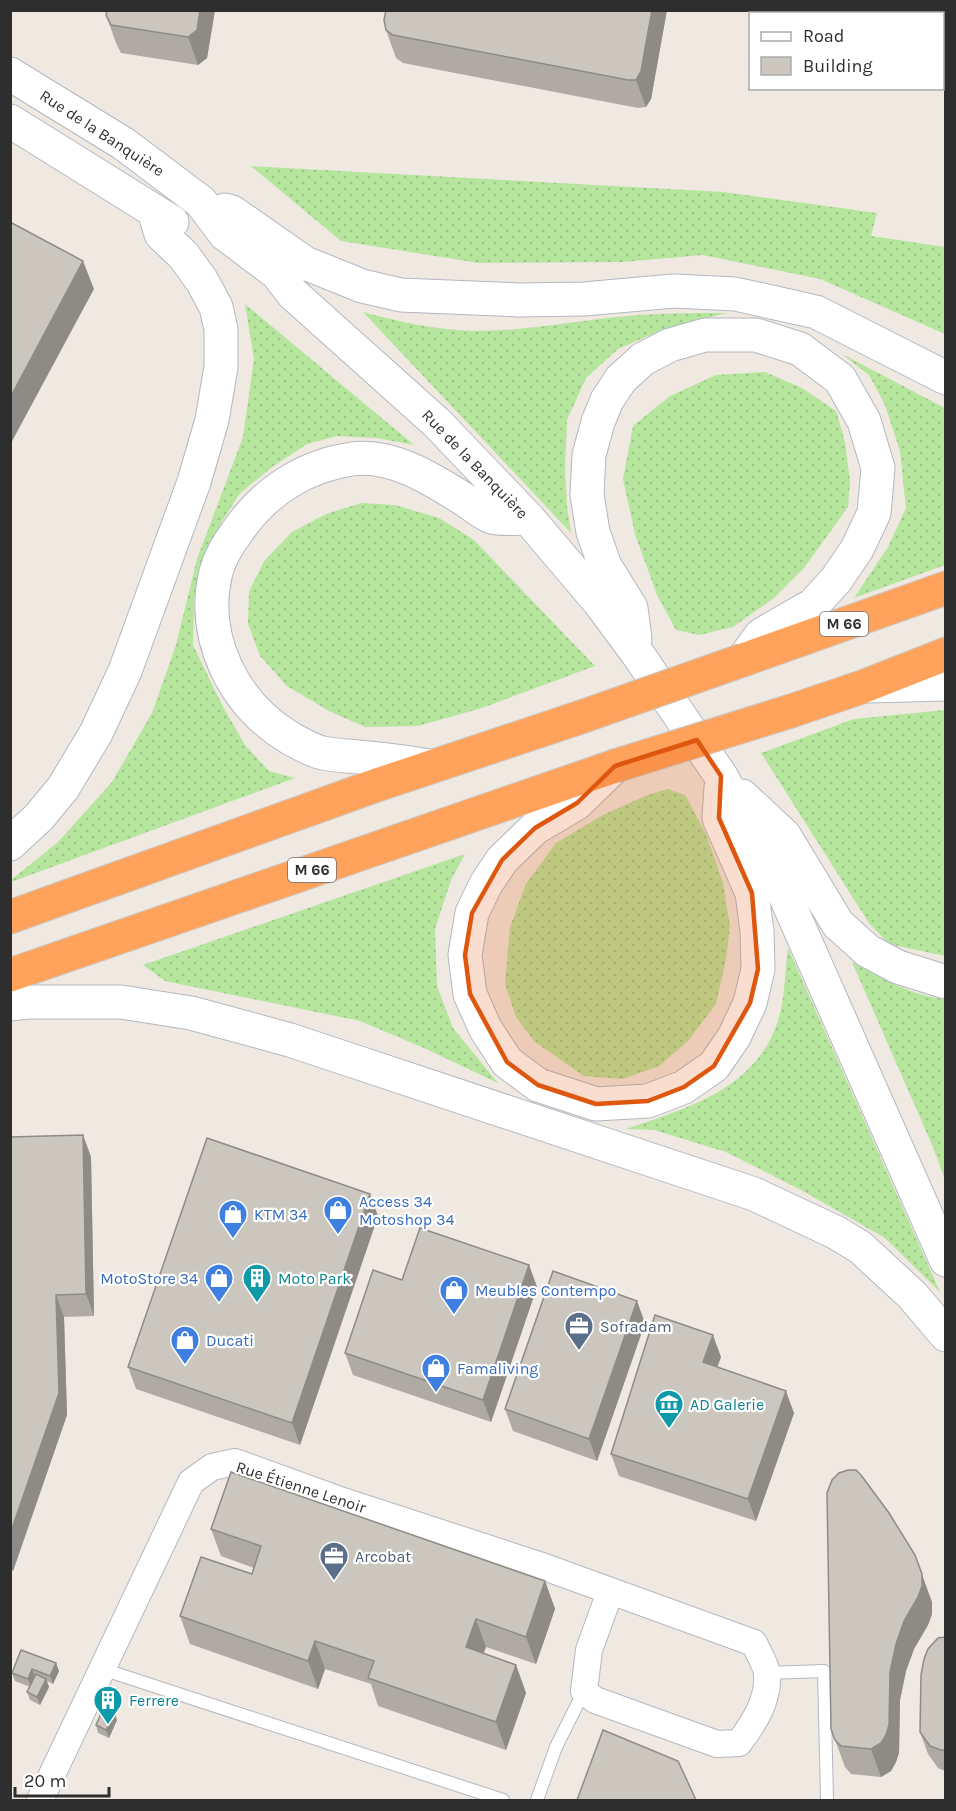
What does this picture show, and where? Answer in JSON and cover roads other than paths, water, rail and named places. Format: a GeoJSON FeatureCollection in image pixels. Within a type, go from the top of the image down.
{"type":"FeatureCollection","features":[{"type":"Feature","properties":{"kind":"highway","name":"M 66"},"geometry":{"type":"LineString","coordinates":[[10,917],[431,766],[581,717],[945,588]]}},
{"type":"Feature","properties":{"kind":"highway","name":"M 66"},"geometry":{"type":"LineString","coordinates":[[10,975],[615,766],[862,687],[945,654]]}},
{"type":"Feature","properties":{"kind":"main road","name":"Rue de la Banquière"},"geometry":{"type":"LineString","coordinates":[[10,74],[124,144],[201,202],[225,234],[277,273],[293,294],[437,423],[528,518],[600,603],[721,776]]}},
{"type":"Feature","properties":{"kind":"main road","name":"Rue de la Banquière"},"geometry":{"type":"LineString","coordinates":[[10,121],[270,287],[293,294]]}},
{"type":"Feature","properties":{"kind":"main road"},"geometry":{"type":"LineString","coordinates":[[201,202],[232,212],[305,263],[362,286],[401,295],[520,300],[584,299],[674,291],[735,294],[816,312],[945,378]]}},
{"type":"Feature","properties":{"kind":"main road"},"geometry":{"type":"LineString","coordinates":[[10,844],[39,817],[63,788],[106,713],[126,671],[186,505],[212,420],[221,367],[221,329],[216,306],[184,256],[161,234],[154,211]]}},
{"type":"Feature","properties":{"kind":"main road","name":"M 66"},"geometry":{"type":"LineString","coordinates":[[637,653],[631,608],[605,566],[593,532],[587,495],[589,455],[598,422],[621,379],[643,358],[670,345],[705,335],[756,334],[800,349],[840,379],[864,421],[878,468],[874,513],[857,549],[836,580],[813,605],[761,635],[743,660]]}},
{"type":"Feature","properties":{"kind":"main road","name":"M 66"},"geometry":{"type":"LineString","coordinates":[[431,766],[321,753],[289,738],[261,716],[242,695],[226,671],[216,645],[212,593],[217,570],[226,547],[245,519],[265,498],[290,480],[323,466],[354,459],[375,460],[402,466],[428,477],[492,517],[528,518]]}},
{"type":"Feature","properties":{"kind":"main road","name":"M 66"},"geometry":{"type":"LineString","coordinates":[[862,687],[945,684]]}},
{"type":"Feature","properties":{"kind":"main road","name":"M 66"},"geometry":{"type":"LineString","coordinates":[[615,766],[577,803],[535,828],[502,860],[486,884],[472,913],[465,955],[470,994],[485,1028],[507,1062],[538,1085],[596,1104],[648,1101],[684,1087],[714,1066],[734,1037],[750,1003],[758,969],[757,931],[752,892],[719,818],[721,776]]}},
{"type":"Feature","properties":{"kind":"main road"},"geometry":{"type":"LineString","coordinates":[[721,776],[784,835],[838,924],[868,951],[898,967],[945,982]]}},
{"type":"Feature","properties":{"kind":"main road"},"geometry":{"type":"LineString","coordinates":[[721,776],[784,893],[945,1260]]}},
{"type":"Feature","properties":{"kind":"main road"},"geometry":{"type":"LineString","coordinates":[[10,1004],[121,1002],[191,1013],[290,1040],[754,1194],[836,1232],[860,1247],[912,1295],[945,1335]]}},
{"type":"Feature","properties":{"kind":"street","name":"Rue Étienne Lenoir"},"geometry":{"type":"LineString","coordinates":[[40,1800],[191,1482],[212,1467],[235,1462],[337,1499],[539,1565],[754,1643],[767,1672]]}},
{"type":"Feature","properties":{"kind":"street"},"geometry":{"type":"LineString","coordinates":[[610,1592],[590,1650],[585,1691],[595,1700],[717,1744],[739,1743],[753,1725],[765,1698],[767,1672]]}},
{"type":"Feature","properties":{"kind":"lane"},"geometry":{"type":"LineString","coordinates":[[102,1669],[503,1800]]}},
{"type":"Feature","properties":{"kind":"lane"},"geometry":{"type":"LineString","coordinates":[[767,1672],[824,1671],[827,1800]]}},
{"type":"Feature","properties":{"kind":"lane"},"geometry":{"type":"LineString","coordinates":[[537,1800],[556,1747],[585,1691]]}},
{"type":"Feature","properties":{"kind":"place","name":"Access 34 Motoshop 34"},"geometry":{"type":"Point","coordinates":[338,1236]}},
{"type":"Feature","properties":{"kind":"place","name":"KTM 34"},"geometry":{"type":"Point","coordinates":[233,1240]}},
{"type":"Feature","properties":{"kind":"place","name":"MotoStore 34"},"geometry":{"type":"Point","coordinates":[219,1304]}},
{"type":"Feature","properties":{"kind":"place","name":"Moto Park"},"geometry":{"type":"Point","coordinates":[257,1304]}},
{"type":"Feature","properties":{"kind":"place","name":"Meubles Contempo"},"geometry":{"type":"Point","coordinates":[454,1316]}},
{"type":"Feature","properties":{"kind":"place","name":"Sofradam"},"geometry":{"type":"Point","coordinates":[579,1352]}},
{"type":"Feature","properties":{"kind":"place","name":"Ducati"},"geometry":{"type":"Point","coordinates":[185,1366]}},
{"type":"Feature","properties":{"kind":"place","name":"Famaliving"},"geometry":{"type":"Point","coordinates":[436,1394]}},
{"type":"Feature","properties":{"kind":"place","name":"AD Galerie"},"geometry":{"type":"Point","coordinates":[669,1430]}},
{"type":"Feature","properties":{"kind":"place","name":"Arcobat"},"geometry":{"type":"Point","coordinates":[334,1582]}},
{"type":"Feature","properties":{"kind":"place","name":"Ferrere"},"geometry":{"type":"Point","coordinates":[108,1726]}}]}
